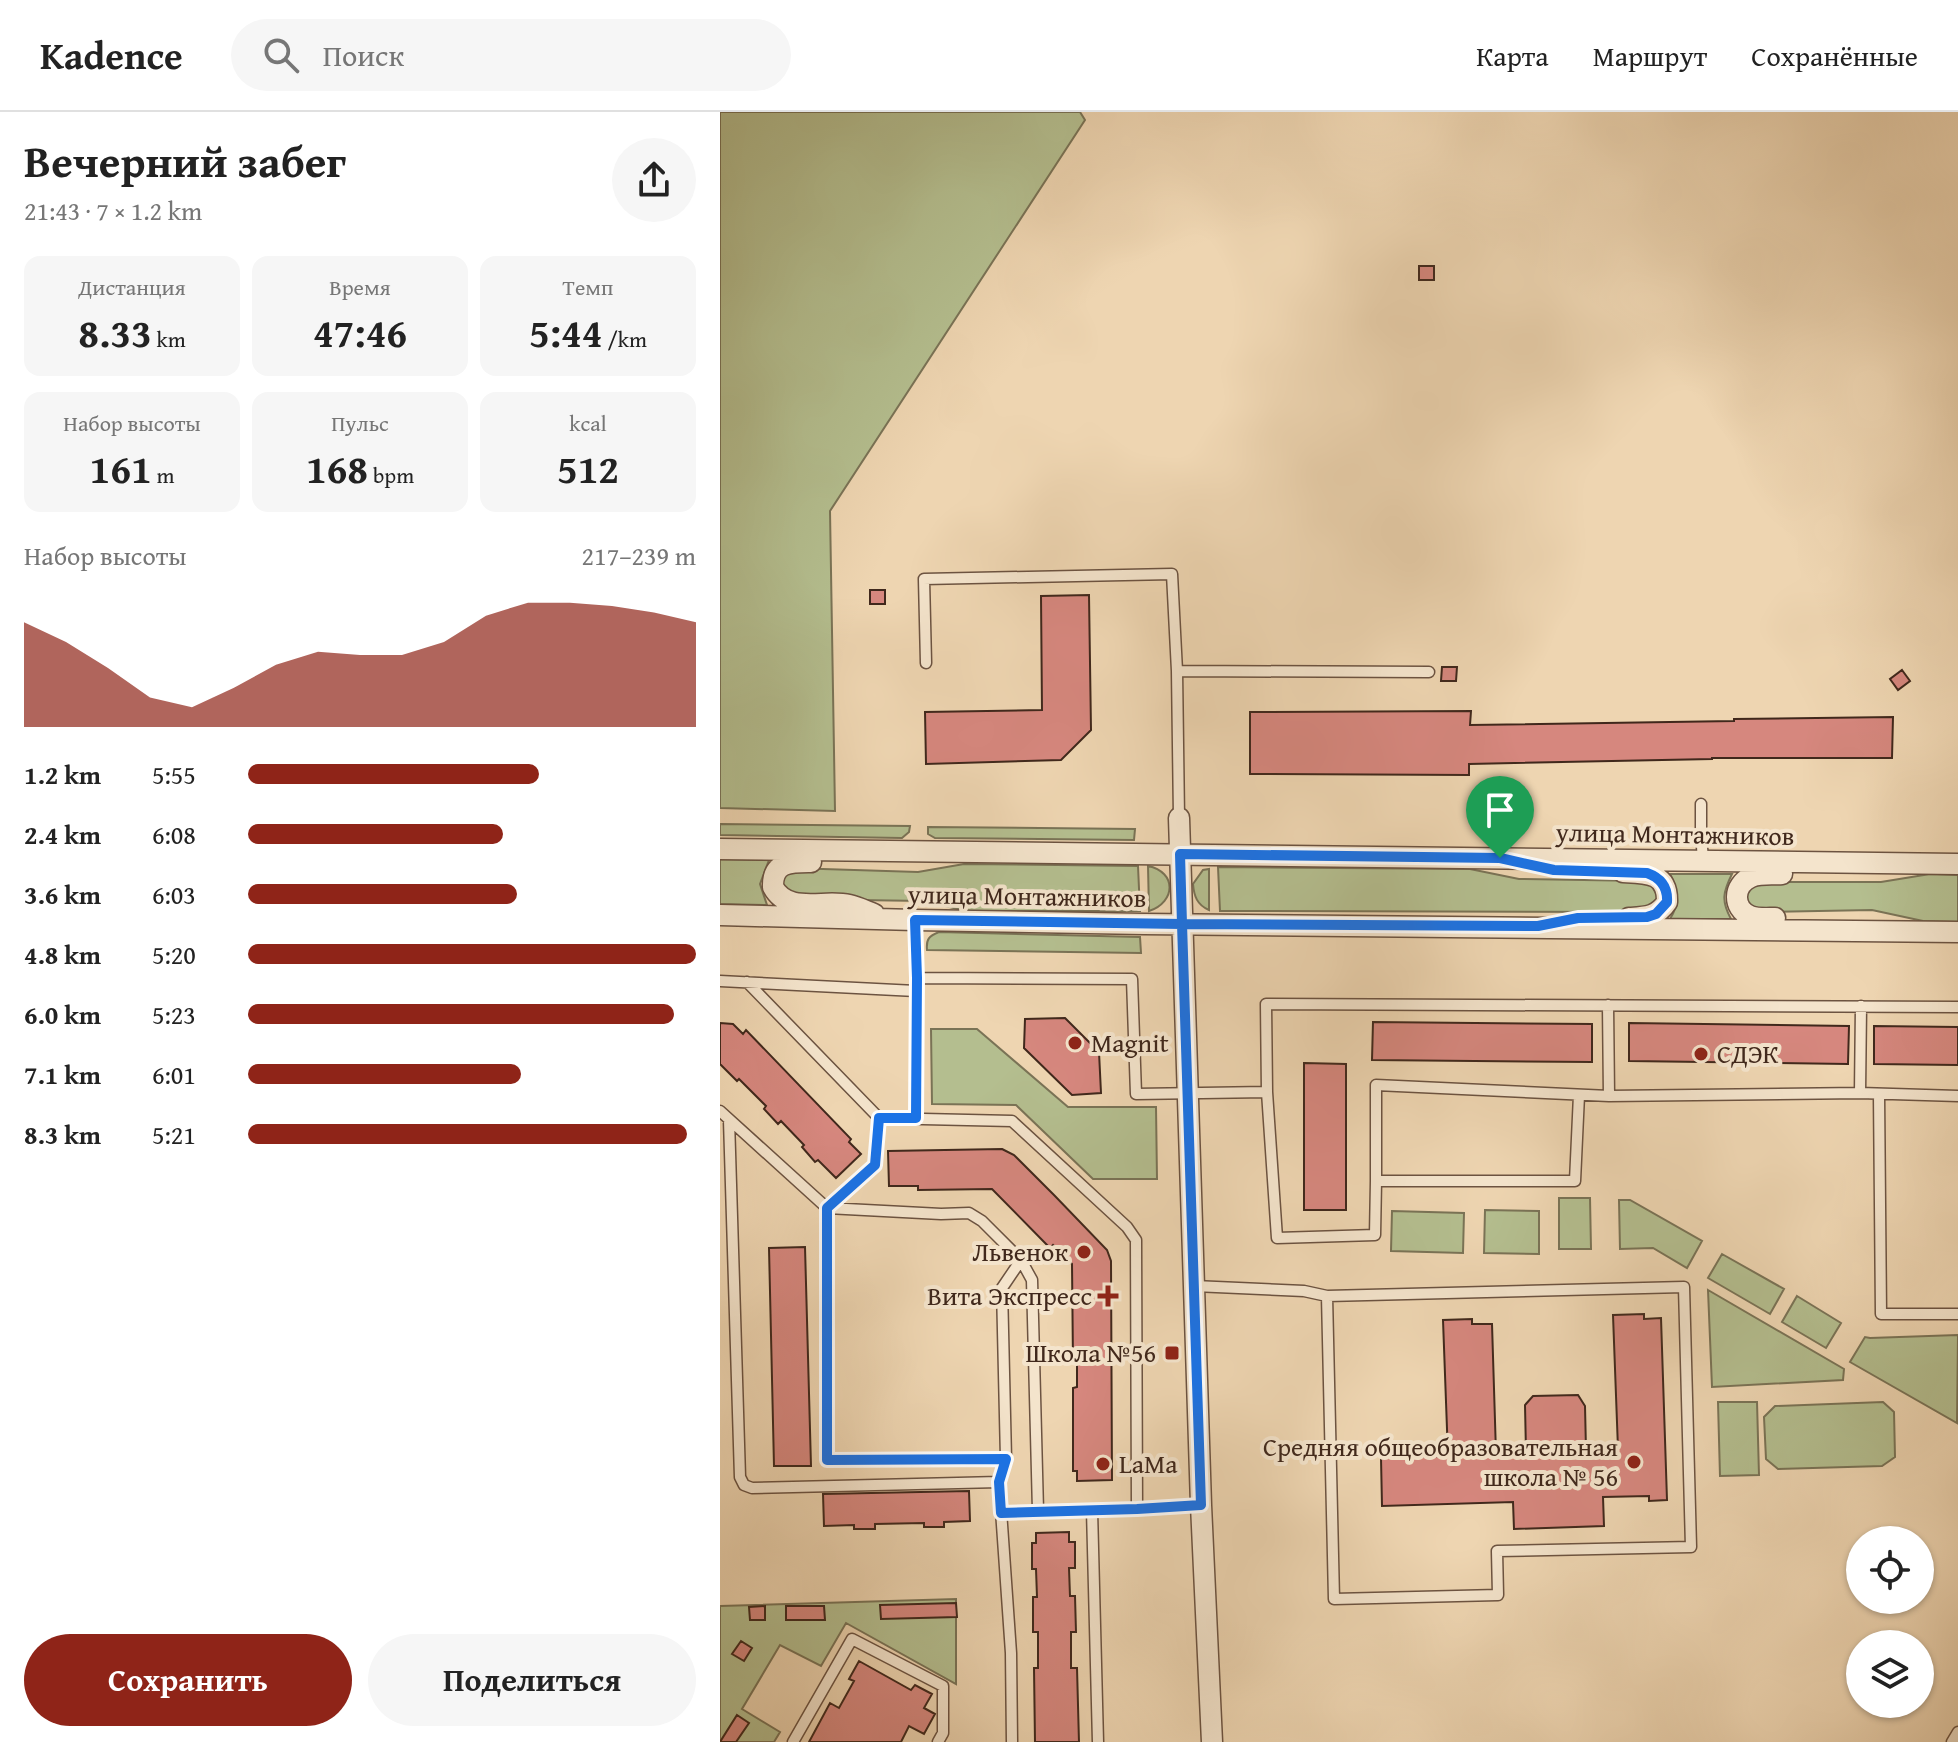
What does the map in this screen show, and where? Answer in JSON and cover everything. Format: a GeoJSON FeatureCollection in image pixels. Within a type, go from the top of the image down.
{"type":"FeatureCollection","features":[{"type":"Feature","properties":{"kind":"street"},"geometry":{"type":"LineString","coordinates":[[1179,818],[1201,1505],[1212,1742]]}},
{"type":"Feature","properties":{"kind":"street","name":"улица Монтажников"},"geometry":{"type":"LineString","coordinates":[[720,849],[1958,864]]}},
{"type":"Feature","properties":{"kind":"street"},"geometry":{"type":"LineString","coordinates":[[890,920],[848,904],[783,900],[773,887],[773,879],[780,866],[791,862],[869,862],[906,852]]}},
{"type":"Feature","properties":{"kind":"street"},"geometry":{"type":"LineString","coordinates":[[1500,858],[1554,870],[1647,873],[1656,876],[1668,893],[1663,909],[1647,917],[1578,918],[1538,926]]}},
{"type":"Feature","properties":{"kind":"street"},"geometry":{"type":"LineString","coordinates":[[1883,931],[1848,919],[1748,916],[1741,910],[1737,892],[1748,878],[1757,875],[1843,873],[1885,863]]}},
{"type":"Feature","properties":{"kind":"street","name":"улица Монтажников"},"geometry":{"type":"LineString","coordinates":[[720,915],[890,920],[1958,932]]}},
{"type":"Feature","properties":{"kind":"lane"},"geometry":{"type":"LineString","coordinates":[[926,663],[924,579],[1172,574],[1179,818]]}},
{"type":"Feature","properties":{"kind":"lane"},"geometry":{"type":"LineString","coordinates":[[1177,671],[1429,672]]}},
{"type":"Feature","properties":{"kind":"lane"},"geometry":{"type":"LineString","coordinates":[[1701,804],[1703,861]]}},
{"type":"Feature","properties":{"kind":"lane"},"geometry":{"type":"LineString","coordinates":[[915,920],[916,1118]]}},
{"type":"Feature","properties":{"kind":"lane"},"geometry":{"type":"LineString","coordinates":[[917,978],[1132,979],[1136,1094],[1267,1092]]}},
{"type":"Feature","properties":{"kind":"lane"},"geometry":{"type":"LineString","coordinates":[[720,981],[916,991]]}},
{"type":"Feature","properties":{"kind":"lane"},"geometry":{"type":"LineString","coordinates":[[747,982],[879,1118],[1012,1121],[1127,1227],[1136,1240],[1137,1509]]}},
{"type":"Feature","properties":{"kind":"lane"},"geometry":{"type":"LineString","coordinates":[[1958,1007],[1266,1004],[1267,1092],[1277,1238],[1375,1235],[1376,1085],[1609,1096],[1860,1093],[1958,1096]]}},
{"type":"Feature","properties":{"kind":"lane"},"geometry":{"type":"LineString","coordinates":[[1608,1005],[1609,1096]]}},
{"type":"Feature","properties":{"kind":"lane"},"geometry":{"type":"LineString","coordinates":[[1860,1093],[1861,1006]]}},
{"type":"Feature","properties":{"kind":"lane"},"geometry":{"type":"LineString","coordinates":[[1879,1094],[1881,1314],[1958,1314]]}},
{"type":"Feature","properties":{"kind":"lane"},"geometry":{"type":"LineString","coordinates":[[1376,1181],[1575,1181],[1579,1095]]}},
{"type":"Feature","properties":{"kind":"lane"},"geometry":{"type":"LineString","coordinates":[[720,1111],[827,1208],[969,1213],[982,1221],[1021,1260],[1032,1280],[1038,1511]]}},
{"type":"Feature","properties":{"kind":"lane"},"geometry":{"type":"LineString","coordinates":[[879,1118],[875,1165],[827,1208],[827,1460],[1006,1459]]}},
{"type":"Feature","properties":{"kind":"lane"},"geometry":{"type":"LineString","coordinates":[[729,1120],[740,1477],[744,1485],[752,1488],[999,1482]]}},
{"type":"Feature","properties":{"kind":"lane"},"geometry":{"type":"LineString","coordinates":[[1012,1742],[1011,1653],[999,1482],[1006,1459],[1002,1288],[1021,1260]]}},
{"type":"Feature","properties":{"kind":"lane"},"geometry":{"type":"LineString","coordinates":[[1194,1286],[1304,1291],[1327,1296],[1684,1287],[1691,1547],[1497,1551],[1498,1595],[1334,1599],[1327,1296]]}},
{"type":"Feature","properties":{"kind":"lane"},"geometry":{"type":"LineString","coordinates":[[1001,1513],[1201,1505]]}},
{"type":"Feature","properties":{"kind":"lane"},"geometry":{"type":"LineString","coordinates":[[1092,1510],[1098,1742]]}},
{"type":"Feature","properties":{"kind":"lane"},"geometry":{"type":"LineString","coordinates":[[793,1742],[852,1639],[943,1686],[943,1733],[938,1742]]}},
{"type":"Feature","properties":{"kind":"lane"},"geometry":{"type":"LineString","coordinates":[[1952,1742],[1958,1732]]}},
{"type":"Feature","properties":{"kind":"green space"},"geometry":{"type":"Polygon","coordinates":[[[720,112],[1080,112],[1085,120],[830,511],[835,811],[720,808],[720,112]]]}},
{"type":"Feature","properties":{"kind":"green space"},"geometry":{"type":"Polygon","coordinates":[[[720,824],[910,826],[909,832],[902,838],[720,835],[720,824]]]}},
{"type":"Feature","properties":{"kind":"green space"},"geometry":{"type":"Polygon","coordinates":[[[928,827],[1135,829],[1134,840],[935,838],[928,834],[928,827]]]}},
{"type":"Feature","properties":{"kind":"green space"},"geometry":{"type":"Polygon","coordinates":[[[720,859],[769,860],[760,884],[767,905],[720,904],[720,859]]]}},
{"type":"Feature","properties":{"kind":"green space"},"geometry":{"type":"Polygon","coordinates":[[[964,864],[1138,866],[1140,911],[966,911],[924,901],[792,899],[780,879],[791,868],[918,872],[964,864]]]}},
{"type":"Feature","properties":{"kind":"green space"},"geometry":{"type":"Polygon","coordinates":[[[1148,866],[1164,874],[1170,887],[1164,901],[1149,911],[1148,866]]]}},
{"type":"Feature","properties":{"kind":"green space"},"geometry":{"type":"Polygon","coordinates":[[[1218,867],[1470,869],[1519,879],[1643,881],[1650,883],[1658,897],[1642,912],[1220,911],[1218,867]]]}},
{"type":"Feature","properties":{"kind":"green space"},"geometry":{"type":"Polygon","coordinates":[[[1209,869],[1209,910],[1197,900],[1193,884],[1203,870],[1209,869]]]}},
{"type":"Feature","properties":{"kind":"green space"},"geometry":{"type":"Polygon","coordinates":[[[1670,874],[1732,874],[1724,896],[1731,919],[1670,919],[1677,896],[1670,874]]]}},
{"type":"Feature","properties":{"kind":"green space"},"geometry":{"type":"Polygon","coordinates":[[[1930,874],[1958,875],[1958,922],[1923,921],[1872,910],[1759,912],[1750,909],[1745,891],[1756,882],[1881,882],[1930,874]]]}},
{"type":"Feature","properties":{"kind":"green space"},"geometry":{"type":"Polygon","coordinates":[[[939,932],[1140,937],[1141,953],[927,950],[929,938],[939,932]]]}},
{"type":"Feature","properties":{"kind":"green space"},"geometry":{"type":"Polygon","coordinates":[[[931,1029],[977,1029],[1068,1107],[1156,1107],[1157,1179],[1093,1179],[1016,1105],[932,1104],[931,1029]]]}},
{"type":"Feature","properties":{"kind":"green space"},"geometry":{"type":"Polygon","coordinates":[[[1559,1198],[1590,1198],[1591,1249],[1559,1249],[1559,1198]]]}},
{"type":"Feature","properties":{"kind":"green space"},"geometry":{"type":"Polygon","coordinates":[[[1619,1200],[1630,1200],[1702,1241],[1687,1268],[1653,1248],[1620,1249],[1619,1200]]]}},
{"type":"Feature","properties":{"kind":"green space"},"geometry":{"type":"Polygon","coordinates":[[[1485,1210],[1539,1211],[1539,1254],[1484,1253],[1485,1210]]]}},
{"type":"Feature","properties":{"kind":"green space"},"geometry":{"type":"Polygon","coordinates":[[[1392,1211],[1464,1213],[1463,1253],[1391,1251],[1392,1211]]]}},
{"type":"Feature","properties":{"kind":"green space"},"geometry":{"type":"Polygon","coordinates":[[[1722,1254],[1784,1289],[1770,1314],[1708,1278],[1722,1254]]]}},
{"type":"Feature","properties":{"kind":"green space"},"geometry":{"type":"Polygon","coordinates":[[[1708,1290],[1844,1369],[1843,1380],[1712,1387],[1708,1290]]]}},
{"type":"Feature","properties":{"kind":"green space"},"geometry":{"type":"Polygon","coordinates":[[[1797,1296],[1841,1323],[1826,1348],[1782,1322],[1797,1296]]]}},
{"type":"Feature","properties":{"kind":"green space"},"geometry":{"type":"Polygon","coordinates":[[[1958,1335],[1957,1423],[1850,1362],[1865,1337],[1958,1335]]]}},
{"type":"Feature","properties":{"kind":"green space"},"geometry":{"type":"Polygon","coordinates":[[[1718,1402],[1757,1402],[1759,1475],[1720,1476],[1718,1402]]]}},
{"type":"Feature","properties":{"kind":"green space"},"geometry":{"type":"Polygon","coordinates":[[[1883,1402],[1894,1412],[1895,1457],[1882,1466],[1778,1469],[1766,1459],[1764,1417],[1775,1406],[1883,1402]]]}},
{"type":"Feature","properties":{"kind":"green space"},"geometry":{"type":"Polygon","coordinates":[[[956,1599],[956,1684],[846,1623],[821,1666],[780,1645],[742,1709],[780,1732],[774,1742],[720,1742],[720,1606],[956,1599]]]}},
{"type":"Feature","properties":{"kind":"building"},"geometry":{"type":"Polygon","coordinates":[[[1419,266],[1434,266],[1434,280],[1419,280],[1419,266]]]}},
{"type":"Feature","properties":{"kind":"building"},"geometry":{"type":"Polygon","coordinates":[[[870,590],[885,590],[885,604],[870,604],[870,590]]]}},
{"type":"Feature","properties":{"kind":"building"},"geometry":{"type":"Polygon","coordinates":[[[1089,595],[1091,730],[1061,760],[926,764],[925,712],[1042,710],[1041,596],[1089,595]]]}},
{"type":"Feature","properties":{"kind":"building"},"geometry":{"type":"Polygon","coordinates":[[[1442,667],[1457,667],[1456,681],[1441,681],[1442,667]]]}},
{"type":"Feature","properties":{"kind":"building"},"geometry":{"type":"Polygon","coordinates":[[[1902,670],[1910,681],[1898,690],[1890,679],[1902,670]]]}},
{"type":"Feature","properties":{"kind":"building"},"geometry":{"type":"Polygon","coordinates":[[[1471,711],[1470,725],[1893,717],[1892,758],[1712,758],[1469,764],[1469,775],[1250,774],[1250,712],[1471,711]]]}},
{"type":"Feature","properties":{"kind":"building"},"geometry":{"type":"Polygon","coordinates":[[[1065,1018],[1099,1052],[1101,1093],[1072,1095],[1024,1048],[1025,1019],[1065,1018]]]}},
{"type":"Feature","properties":{"kind":"building"},"geometry":{"type":"Polygon","coordinates":[[[1373,1022],[1592,1024],[1592,1062],[1372,1060],[1373,1022]]]}},
{"type":"Feature","properties":{"kind":"building"},"geometry":{"type":"Polygon","coordinates":[[[720,1023],[733,1024],[743,1034],[746,1030],[851,1139],[849,1142],[861,1154],[836,1178],[818,1160],[815,1162],[781,1121],[778,1124],[764,1109],[766,1106],[720,1064],[720,1023]]]}},
{"type":"Feature","properties":{"kind":"building"},"geometry":{"type":"Polygon","coordinates":[[[1629,1023],[1849,1026],[1848,1064],[1629,1061],[1629,1023]]]}},
{"type":"Feature","properties":{"kind":"building"},"geometry":{"type":"Polygon","coordinates":[[[1874,1026],[1958,1027],[1958,1065],[1874,1064],[1874,1026]]]}},
{"type":"Feature","properties":{"kind":"building"},"geometry":{"type":"Polygon","coordinates":[[[1304,1063],[1346,1064],[1346,1210],[1304,1210],[1304,1063]]]}},
{"type":"Feature","properties":{"kind":"building"},"geometry":{"type":"Polygon","coordinates":[[[1002,1149],[1014,1155],[1054,1195],[1107,1250],[1111,1261],[1112,1480],[1077,1481],[1077,1471],[1073,1471],[1073,1388],[1077,1387],[1077,1362],[1073,1362],[1072,1264],[1053,1245],[1050,1248],[992,1189],[918,1190],[918,1186],[889,1186],[888,1151],[1002,1149]]]}},
{"type":"Feature","properties":{"kind":"building"},"geometry":{"type":"Polygon","coordinates":[[[805,1247],[811,1466],[774,1466],[769,1248],[805,1247]]]}},
{"type":"Feature","properties":{"kind":"building","name":"Средняя общеобразовательная школа № 56"},"geometry":{"type":"Polygon","coordinates":[[[1644,1314],[1644,1319],[1661,1318],[1667,1500],[1649,1501],[1649,1496],[1603,1497],[1604,1526],[1514,1529],[1513,1502],[1382,1506],[1381,1458],[1448,1456],[1443,1320],[1472,1319],[1472,1324],[1492,1324],[1496,1453],[1526,1452],[1525,1405],[1533,1396],[1578,1395],[1585,1406],[1586,1450],[1618,1449],[1613,1315],[1644,1314]]]}},
{"type":"Feature","properties":{"kind":"building"},"geometry":{"type":"Polygon","coordinates":[[[969,1491],[970,1521],[944,1522],[944,1527],[924,1527],[924,1523],[875,1524],[875,1529],[854,1529],[854,1525],[824,1526],[823,1494],[969,1491]]]}},
{"type":"Feature","properties":{"kind":"building"},"geometry":{"type":"Polygon","coordinates":[[[1069,1532],[1069,1542],[1075,1542],[1075,1568],[1069,1568],[1070,1596],[1075,1596],[1076,1632],[1071,1632],[1071,1668],[1077,1668],[1079,1742],[1035,1742],[1034,1668],[1038,1668],[1038,1632],[1033,1632],[1033,1597],[1037,1597],[1032,1543],[1036,1543],[1036,1533],[1069,1532]]]}},
{"type":"Feature","properties":{"kind":"building"},"geometry":{"type":"Polygon","coordinates":[[[956,1603],[957,1617],[881,1619],[880,1605],[956,1603]]]}},
{"type":"Feature","properties":{"kind":"building"},"geometry":{"type":"Polygon","coordinates":[[[765,1606],[765,1620],[750,1620],[749,1607],[765,1606]]]}},
{"type":"Feature","properties":{"kind":"building"},"geometry":{"type":"Polygon","coordinates":[[[786,1606],[824,1606],[825,1620],[786,1620],[786,1606]]]}},
{"type":"Feature","properties":{"kind":"building"},"geometry":{"type":"Polygon","coordinates":[[[741,1641],[752,1648],[744,1661],[732,1654],[741,1641]]]}},
{"type":"Feature","properties":{"kind":"building"},"geometry":{"type":"Polygon","coordinates":[[[859,1661],[911,1690],[915,1685],[932,1694],[924,1708],[935,1714],[924,1734],[909,1726],[901,1742],[809,1742],[830,1703],[839,1708],[854,1681],[849,1679],[859,1661]]]}},
{"type":"Feature","properties":{"kind":"building"},"geometry":{"type":"Polygon","coordinates":[[[737,1715],[749,1723],[736,1742],[720,1742],[737,1715]]]}},
{"type":"Feature","properties":{"kind":"place","name":"Magnit"},"geometry":{"type":"Point","coordinates":[1075,1043]}},
{"type":"Feature","properties":{"kind":"place","name":"СДЭК"},"geometry":{"type":"Point","coordinates":[1701,1054]}},
{"type":"Feature","properties":{"kind":"place","name":"Львенок"},"geometry":{"type":"Point","coordinates":[1084,1252]}},
{"type":"Feature","properties":{"kind":"place","name":"Вита Экспресс"},"geometry":{"type":"Point","coordinates":[1108,1296]}},
{"type":"Feature","properties":{"kind":"place","name":"Школа №56"},"geometry":{"type":"Point","coordinates":[1172,1353]}},
{"type":"Feature","properties":{"kind":"place","name":"Средняя общеобразовательная школа № 56"},"geometry":{"type":"Point","coordinates":[1634,1462]}},
{"type":"Feature","properties":{"kind":"place","name":"LaMa"},"geometry":{"type":"Point","coordinates":[1103,1464]}},
{"type":"Feature","properties":{"kind":"route"},"geometry":{"type":"LineString","coordinates":[[1500,858],[1180,854],[1182,924],[915,920],[916,1118],[879,1118],[875,1165],[827,1208],[827,1460],[1006,1459],[999,1482],[1001,1513],[1201,1505],[1182,924],[1538,926],[1578,918],[1647,917],[1663,909],[1667,902],[1668,893],[1664,884],[1647,873],[1554,870],[1500,858]]}}]}
